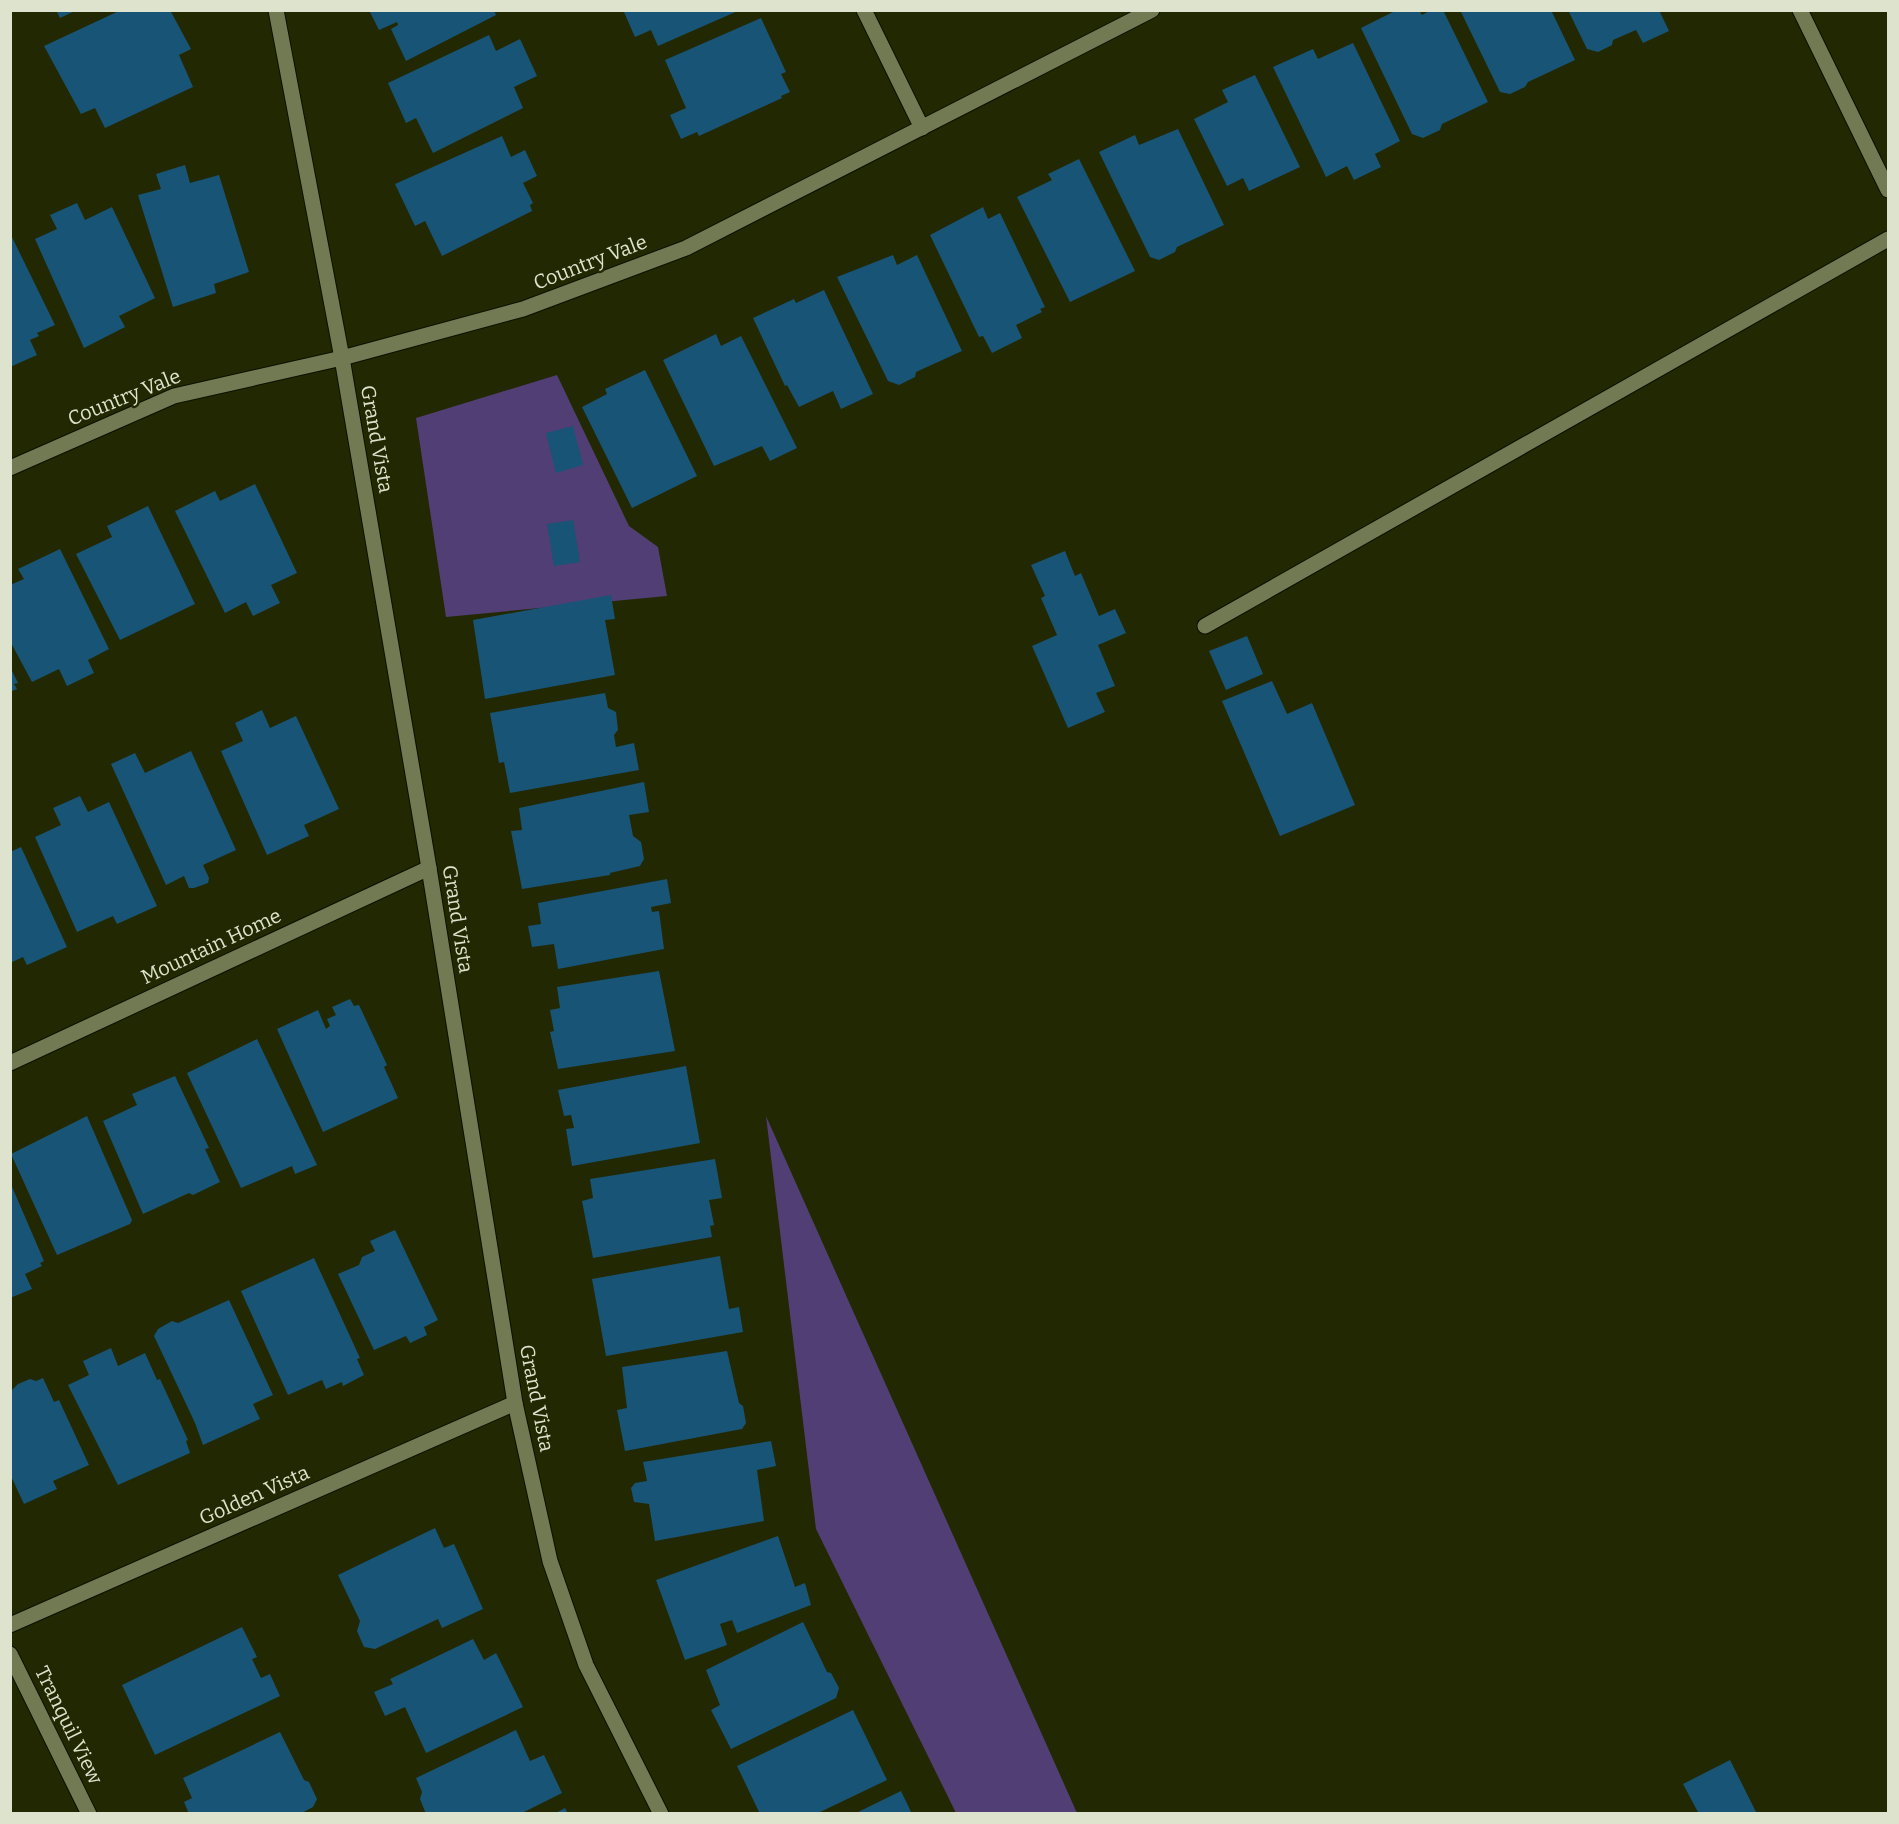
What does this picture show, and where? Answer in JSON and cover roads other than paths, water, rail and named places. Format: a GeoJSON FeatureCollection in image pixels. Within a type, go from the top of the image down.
{"type":"FeatureCollection","features":[{"type":"Feature","properties":{"kind":"street","name":"Grand Vista"},"geometry":{"type":"LineString","coordinates":[[276,10],[342,358],[429,867],[515,1403],[550,1561],[586,1665],[661,1814]]}},
{"type":"Feature","properties":{"kind":"street"},"geometry":{"type":"LineString","coordinates":[[864,10],[922,128]]}},
{"type":"Feature","properties":{"kind":"street","name":"Country Vale"},"geometry":{"type":"LineString","coordinates":[[10,468],[174,396],[342,358],[523,309],[686,248],[1152,10]]}},
{"type":"Feature","properties":{"kind":"street"},"geometry":{"type":"LineString","coordinates":[[1800,10],[1888,190]]}},
{"type":"Feature","properties":{"kind":"street"},"geometry":{"type":"LineString","coordinates":[[1205,626],[1888,239]]}},
{"type":"Feature","properties":{"kind":"street","name":"Mountain Home"},"geometry":{"type":"LineString","coordinates":[[10,1062],[429,867]]}},
{"type":"Feature","properties":{"kind":"street","name":"Golden Vista"},"geometry":{"type":"LineString","coordinates":[[10,1625],[515,1403]]}},
{"type":"Feature","properties":{"kind":"street","name":"Tranquil View"},"geometry":{"type":"LineString","coordinates":[[10,1654],[89,1814]]}}]}
